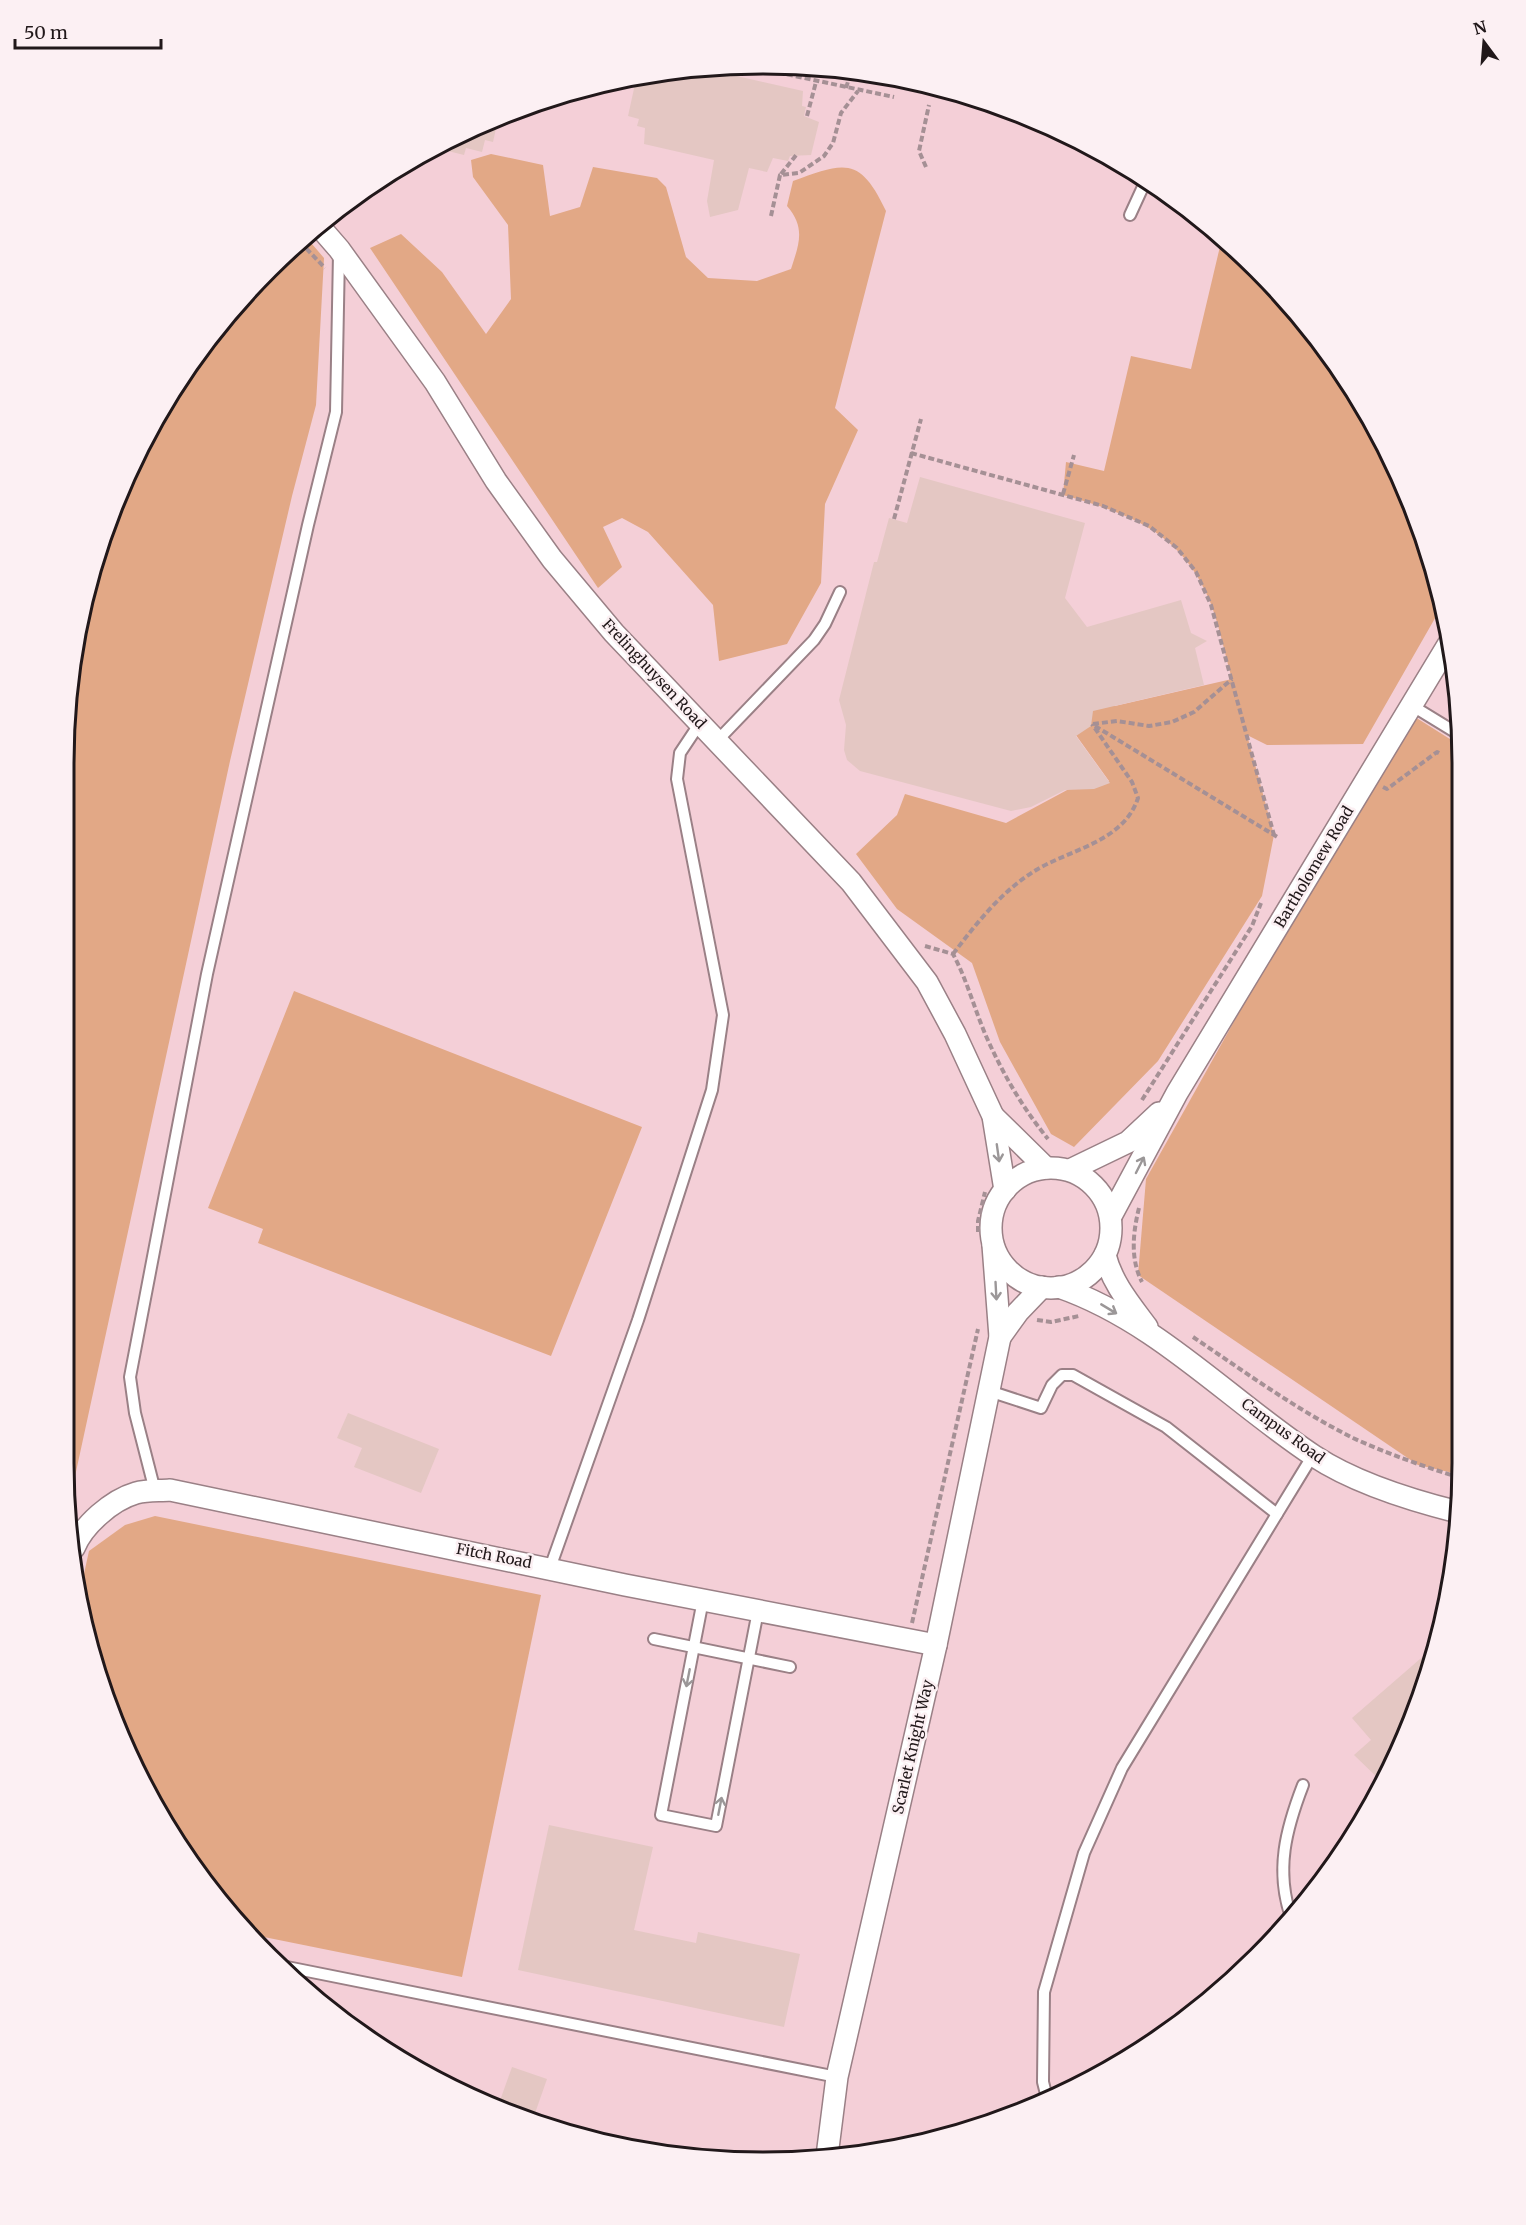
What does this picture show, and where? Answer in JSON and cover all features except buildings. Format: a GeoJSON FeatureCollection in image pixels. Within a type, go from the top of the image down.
{"type":"FeatureCollection","features":[{"type":"Feature","properties":{"kind":"street","name":"Frelinghuysen Road"},"geometry":{"type":"LineString","coordinates":[[324,232],[339,249],[435,382],[496,481],[552,560],[614,633],[851,882],[927,982],[955,1034],[993,1116],[1046,1168]]}},
{"type":"Feature","properties":{"kind":"street","name":"Bartholomew Road"},"geometry":{"type":"LineString","coordinates":[[1111,1216],[1177,1093],[1443,652]]}},
{"type":"Feature","properties":{"kind":"street","name":"Bartholomew Road"},"geometry":{"type":"LineString","coordinates":[[1070,1170],[1128,1142],[1144,1129],[1177,1093]]}},
{"type":"Feature","properties":{"kind":"street","name":"Frelinghuysen Road"},"geometry":{"type":"LineString","coordinates":[[993,1116],[995,1189]]}},
{"type":"Feature","properties":{"kind":"street"},"geometry":{"type":"LineString","coordinates":[[986,1243],[1012,1273],[1026,1282],[1050,1287],[1076,1282],[1090,1274],[1105,1255],[1111,1216],[1099,1190],[1086,1178],[1070,1170],[1046,1168],[1030,1171],[995,1189],[995,1207],[986,1243],[1000,1338]]}},
{"type":"Feature","properties":{"kind":"street","name":"Campus Road"},"geometry":{"type":"LineString","coordinates":[[1105,1255],[1109,1270],[1122,1295],[1155,1337]]}},
{"type":"Feature","properties":{"kind":"street"},"geometry":{"type":"LineString","coordinates":[[1000,1338],[1018,1312],[1050,1287]]}},
{"type":"Feature","properties":{"kind":"street","name":"Campus Road"},"geometry":{"type":"LineString","coordinates":[[1050,1287],[1091,1298],[1155,1337],[1313,1455],[1394,1492],[1451,1510]]}},
{"type":"Feature","properties":{"kind":"street","name":"Scarlet Knight Way"},"geometry":{"type":"LineString","coordinates":[[828,2148],[837,2078],[936,1645],[1000,1338]]}},
{"type":"Feature","properties":{"kind":"street","name":"Fitch Road"},"geometry":{"type":"LineString","coordinates":[[78,1538],[80,1532],[114,1505],[136,1493],[170,1490],[703,1600],[936,1645]]}},
{"type":"Feature","properties":{"kind":"lane"},"geometry":{"type":"LineString","coordinates":[[1130,215],[1143,188]]}},
{"type":"Feature","properties":{"kind":"lane"},"geometry":{"type":"LineString","coordinates":[[155,1491],[135,1413],[130,1377],[207,974],[302,548],[336,412],[339,249]]}},
{"type":"Feature","properties":{"kind":"lane"},"geometry":{"type":"LineString","coordinates":[[717,741],[814,640],[825,624],[840,592]]}},
{"type":"Feature","properties":{"kind":"lane"},"geometry":{"type":"LineString","coordinates":[[1411,705],[1451,730]]}},
{"type":"Feature","properties":{"kind":"lane"},"geometry":{"type":"LineString","coordinates":[[550,1568],[638,1320],[712,1090],[723,1015],[712,949],[692,868],[677,779],[680,753],[700,723]]}},
{"type":"Feature","properties":{"kind":"lane"},"geometry":{"type":"LineString","coordinates":[[989,1391],[1041,1408],[1052,1385],[1062,1375],[1073,1375],[1166,1426],[1277,1514]]}},
{"type":"Feature","properties":{"kind":"lane"},"geometry":{"type":"LineString","coordinates":[[1045,2091],[1042,2082],[1044,1992],[1084,1853],[1122,1768],[1313,1455]]}},
{"type":"Feature","properties":{"kind":"lane"},"geometry":{"type":"LineString","coordinates":[[703,1600],[661,1815],[688,1821],[716,1826],[758,1611]]}},
{"type":"Feature","properties":{"kind":"lane"},"geometry":{"type":"LineString","coordinates":[[654,1640],[790,1667]]}},
{"type":"Feature","properties":{"kind":"lane"},"geometry":{"type":"LineString","coordinates":[[1288,1908],[1282,1860],[1286,1834],[1303,1785]]}},
{"type":"Feature","properties":{"kind":"lane"},"geometry":{"type":"LineString","coordinates":[[296,1969],[837,2078]]}},
{"type":"Feature","properties":{"kind":"path"},"geometry":{"type":"LineString","coordinates":[[784,74],[894,97]]}},
{"type":"Feature","properties":{"kind":"path"},"geometry":{"type":"LineString","coordinates":[[846,88],[848,79]]}},
{"type":"Feature","properties":{"kind":"path"},"geometry":{"type":"LineString","coordinates":[[807,116],[816,82]]}},
{"type":"Feature","properties":{"kind":"path"},"geometry":{"type":"LineString","coordinates":[[780,175],[799,172],[824,156],[833,143],[841,113],[858,91]]}},
{"type":"Feature","properties":{"kind":"path"},"geometry":{"type":"LineString","coordinates":[[926,167],[918,151],[929,105]]}},
{"type":"Feature","properties":{"kind":"path"},"geometry":{"type":"LineString","coordinates":[[771,216],[780,175],[797,154]]}},
{"type":"Feature","properties":{"kind":"path"},"geometry":{"type":"LineString","coordinates":[[305,247],[338,281]]}},
{"type":"Feature","properties":{"kind":"path"},"geometry":{"type":"LineString","coordinates":[[894,519],[921,419]]}},
{"type":"Feature","properties":{"kind":"path"},"geometry":{"type":"LineString","coordinates":[[911,453],[1103,506],[1149,526],[1177,548],[1196,572],[1211,605],[1274,835]]}},
{"type":"Feature","properties":{"kind":"path"},"geometry":{"type":"LineString","coordinates":[[1063,495],[1074,454]]}},
{"type":"Feature","properties":{"kind":"path"},"geometry":{"type":"LineString","coordinates":[[1092,724],[1117,721],[1149,726],[1172,722],[1194,712],[1232,679]]}},
{"type":"Feature","properties":{"kind":"path"},"geometry":{"type":"LineString","coordinates":[[1092,724],[1279,838]]}},
{"type":"Feature","properties":{"kind":"path"},"geometry":{"type":"LineString","coordinates":[[953,954],[998,899],[1033,872],[1122,826],[1134,811],[1138,798],[1132,782],[1092,724]]}},
{"type":"Feature","properties":{"kind":"path"},"geometry":{"type":"LineString","coordinates":[[1382,786],[1387,789],[1437,752],[1441,754]]}},
{"type":"Feature","properties":{"kind":"path"},"geometry":{"type":"LineString","coordinates":[[1138,1107],[1252,926],[1261,903]]}},
{"type":"Feature","properties":{"kind":"path"},"geometry":{"type":"LineString","coordinates":[[917,944],[953,954],[967,979],[986,1035],[1010,1086],[1029,1118],[1049,1141]]}},
{"type":"Feature","properties":{"kind":"path"},"geometry":{"type":"LineString","coordinates":[[986,1243],[978,1221],[995,1189]]}},
{"type":"Feature","properties":{"kind":"path"},"geometry":{"type":"LineString","coordinates":[[1140,1205],[1134,1227],[1133,1253],[1137,1275],[1145,1290]]}},
{"type":"Feature","properties":{"kind":"path"},"geometry":{"type":"LineString","coordinates":[[1030,1319],[1051,1322],[1087,1314]]}},
{"type":"Feature","properties":{"kind":"path"},"geometry":{"type":"LineString","coordinates":[[909,1640],[979,1323]]}},
{"type":"Feature","properties":{"kind":"path"},"geometry":{"type":"LineString","coordinates":[[1191,1336],[1298,1407],[1353,1437],[1418,1465],[1452,1475]]}},
{"type":"Feature","properties":{"kind":"shaded area"},"geometry":{"type":"Polygon","coordinates":[[[763,74],[853,79],[898,87],[985,110],[1027,126],[1108,166],[1146,190],[1183,216],[1251,275],[1310,343],[1360,418],[1381,458],[1416,541],[1429,585],[1447,673],[1452,763],[1452,1462],[1447,1552],[1439,1597],[1416,1684],[1400,1726],[1360,1807],[1336,1845],[1310,1882],[1251,1950],[1183,2009],[1108,2059],[1027,2099],[985,2115],[898,2138],[853,2146],[808,2150],[763,2152],[718,2150],[673,2146],[628,2138],[541,2115],[499,2099],[418,2059],[343,2009],[275,1950],[216,1882],[166,1807],[126,1726],[110,1684],[87,1597],[79,1552],[75,1507],[74,763],[79,673],[97,585],[110,541],[145,458],[166,418],[216,343],[275,275],[343,216],[380,190],[418,166],[499,126],[541,110],[628,87],[673,79],[763,74]]]}},
{"type":"Feature","properties":{"kind":"shaded area"},"geometry":{"type":"Polygon","coordinates":[[[491,154],[543,165],[550,216],[580,207],[593,167],[657,178],[666,187],[686,257],[708,278],[757,281],[791,269],[799,236],[797,222],[787,206],[793,181],[826,170],[849,168],[859,172],[868,180],[877,193],[886,211],[835,408],[858,430],[825,504],[821,583],[787,644],[719,661],[713,605],[648,532],[622,518],[603,527],[622,567],[598,588],[370,248],[401,234],[442,272],[486,334],[511,299],[508,225],[473,177],[471,160],[491,154]]]}},
{"type":"Feature","properties":{"kind":"shaded area"},"geometry":{"type":"Polygon","coordinates":[[[311,243],[324,258],[316,405],[292,496],[230,761],[74,1479],[74,763],[79,673],[87,628],[110,541],[126,499],[166,418],[216,343],[275,275],[311,243]]]}},
{"type":"Feature","properties":{"kind":"shaded area"},"geometry":{"type":"Polygon","coordinates":[[[1220,247],[1251,275],[1310,343],[1360,418],[1400,499],[1416,541],[1436,616],[1363,744],[1267,745],[1247,735],[1274,835],[1262,896],[1158,1061],[1074,1147],[1051,1134],[1000,1042],[972,963],[897,909],[856,854],[897,815],[905,794],[1006,823],[1069,789],[1109,781],[1073,731],[1094,694],[1115,706],[1232,679],[1211,604],[1186,560],[1170,543],[1132,519],[1063,495],[1066,462],[1104,471],[1131,356],[1191,369],[1220,247]]]}},
{"type":"Feature","properties":{"kind":"shaded area"},"geometry":{"type":"Polygon","coordinates":[[[1407,712],[1451,740],[1452,1473],[1418,1465],[1138,1275],[1146,1179],[1407,712]]]}},
{"type":"Feature","properties":{"kind":"shaded area"},"geometry":{"type":"Polygon","coordinates":[[[294,991],[642,1127],[551,1356],[258,1243],[263,1229],[208,1208],[294,991]]]}},
{"type":"Feature","properties":{"kind":"shaded area"},"geometry":{"type":"Polygon","coordinates":[[[155,1516],[541,1595],[462,1977],[263,1937],[216,1882],[166,1807],[145,1767],[110,1684],[97,1640],[83,1577],[89,1551],[125,1525],[155,1516]]]}}]}
